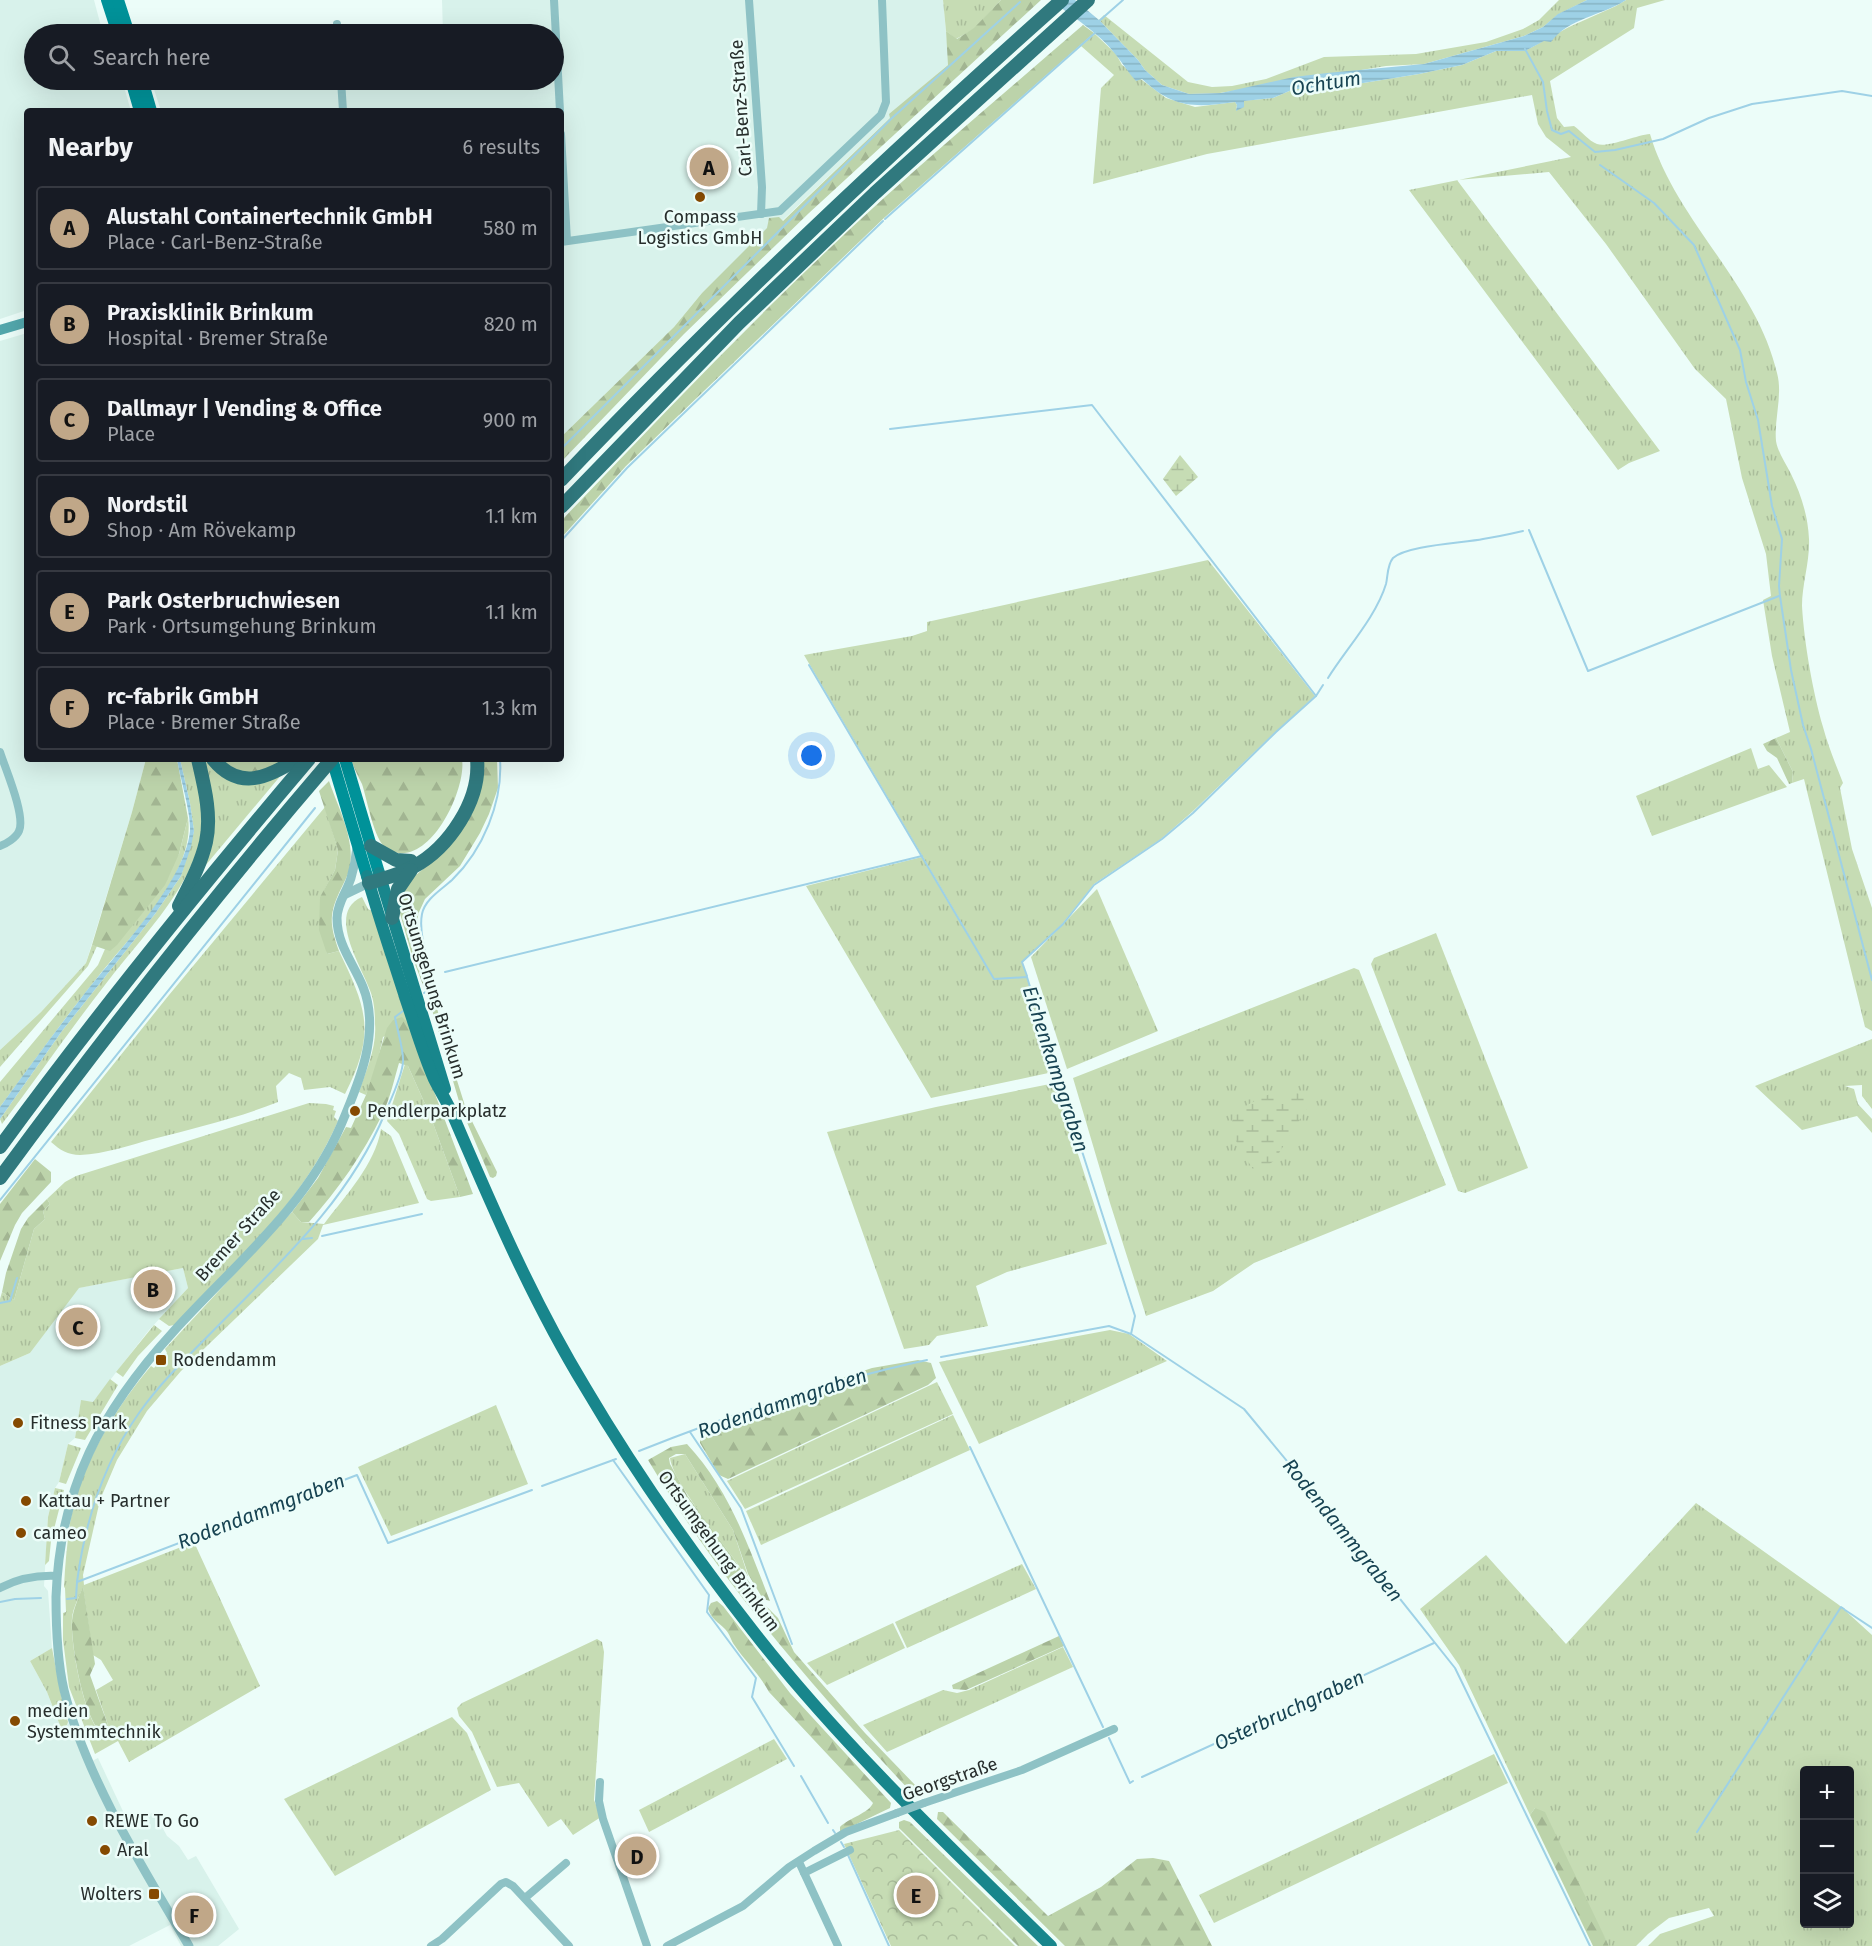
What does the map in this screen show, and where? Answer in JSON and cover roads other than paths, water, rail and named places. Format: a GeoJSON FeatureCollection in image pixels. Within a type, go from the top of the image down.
{"type":"FeatureCollection","features":[{"type":"Feature","properties":{"kind":"highway"},"geometry":{"type":"LineString","coordinates":[[564,477],[734,303],[860,183],[1062,0]]}},
{"type":"Feature","properties":{"kind":"highway"},"geometry":{"type":"LineString","coordinates":[[565,502],[747,315],[875,194],[1087,1]]}},
{"type":"Feature","properties":{"kind":"highway"},"geometry":{"type":"LineString","coordinates":[[171,926],[200,863],[207,840],[208,819],[199,762]]}},
{"type":"Feature","properties":{"kind":"highway"},"geometry":{"type":"LineString","coordinates":[[217,762],[231,774],[255,779],[278,771],[292,762]]}},
{"type":"Feature","properties":{"kind":"highway"},"geometry":{"type":"LineString","coordinates":[[0,1147],[76,1045],[307,762]]}},
{"type":"Feature","properties":{"kind":"highway"},"geometry":{"type":"LineString","coordinates":[[0,1178],[110,1031],[195,923],[329,762]]}},
{"type":"Feature","properties":{"kind":"highway"},"geometry":{"type":"LineString","coordinates":[[392,918],[398,888],[412,864],[439,838],[456,812],[468,777],[469,762]]}},
{"type":"Feature","properties":{"kind":"highway"},"geometry":{"type":"LineString","coordinates":[[374,878],[412,864],[442,845],[462,817],[476,782],[477,762]]}},
{"type":"Feature","properties":{"kind":"highway"},"geometry":{"type":"LineString","coordinates":[[364,845],[396,860],[412,864]]}},
{"type":"Feature","properties":{"kind":"highway","name":"Ortsumgehung Brinkum"},"geometry":{"type":"LineString","coordinates":[[374,878],[392,918],[442,1075],[451,1111]]}},
{"type":"Feature","properties":{"kind":"highway","name":"Ortsumgehung Brinkum"},"geometry":{"type":"LineString","coordinates":[[374,878],[415,1025],[434,1078],[451,1111],[486,1194],[538,1301],[584,1386],[675,1527],[755,1634],[846,1739],[944,1841],[1051,1946]]}},
{"type":"Feature","properties":{"kind":"main road"},"geometry":{"type":"LineString","coordinates":[[107,0],[115,24]]}},
{"type":"Feature","properties":{"kind":"main road"},"geometry":{"type":"LineString","coordinates":[[118,0],[126,24]]}},
{"type":"Feature","properties":{"kind":"main road"},"geometry":{"type":"LineString","coordinates":[[134,90],[139,108]]}},
{"type":"Feature","properties":{"kind":"main road"},"geometry":{"type":"LineString","coordinates":[[145,90],[150,108]]}},
{"type":"Feature","properties":{"kind":"main road"},"geometry":{"type":"LineString","coordinates":[[0,330],[24,323]]}},
{"type":"Feature","properties":{"kind":"main road"},"geometry":{"type":"LineString","coordinates":[[333,762],[374,878]]}},
{"type":"Feature","properties":{"kind":"main road"},"geometry":{"type":"LineString","coordinates":[[346,762],[364,845]]}},
{"type":"Feature","properties":{"kind":"street"},"geometry":{"type":"LineString","coordinates":[[554,0],[555,24]]}},
{"type":"Feature","properties":{"kind":"street","name":"Carl-Benz-Straße"},"geometry":{"type":"LineString","coordinates":[[749,0],[762,187],[761,214]]}},
{"type":"Feature","properties":{"kind":"street"},"geometry":{"type":"LineString","coordinates":[[564,241],[780,211],[881,115],[886,102],[882,0]]}},
{"type":"Feature","properties":{"kind":"street"},"geometry":{"type":"LineString","coordinates":[[342,90],[343,108]]}},
{"type":"Feature","properties":{"kind":"street"},"geometry":{"type":"LineString","coordinates":[[559,90],[560,108]]}},
{"type":"Feature","properties":{"kind":"street"},"geometry":{"type":"LineString","coordinates":[[0,752],[20,817],[19,832],[7,844],[0,846]]}},
{"type":"Feature","properties":{"kind":"street","name":"Bremer Straße"},"geometry":{"type":"LineString","coordinates":[[189,1946],[99,1784],[65,1692],[59,1662],[56,1612],[62,1534],[74,1488],[92,1444],[134,1377],[290,1206],[321,1164],[341,1126],[363,1064],[371,1024],[365,991],[339,933],[338,912],[364,845]]}},
{"type":"Feature","properties":{"kind":"street"},"geometry":{"type":"LineString","coordinates":[[346,891],[355,881],[374,878]]}},
{"type":"Feature","properties":{"kind":"street"},"geometry":{"type":"LineString","coordinates":[[0,1588],[35,1575],[57,1576]]}},
{"type":"Feature","properties":{"kind":"street","name":"Georgstraße"},"geometry":{"type":"LineString","coordinates":[[667,1946],[743,1906],[789,1867],[846,1832],[1022,1770],[1113,1729]]}},
{"type":"Feature","properties":{"kind":"street"},"geometry":{"type":"LineString","coordinates":[[600,1782],[601,1811],[647,1946]]}},
{"type":"Feature","properties":{"kind":"street"},"geometry":{"type":"LineString","coordinates":[[804,1873],[850,1850]]}},
{"type":"Feature","properties":{"kind":"street"},"geometry":{"type":"LineString","coordinates":[[799,1862],[838,1946]]}},
{"type":"Feature","properties":{"kind":"street"},"geometry":{"type":"LineString","coordinates":[[525,1898],[566,1863]]}},
{"type":"Feature","properties":{"kind":"street"},"geometry":{"type":"LineString","coordinates":[[430,1946],[442,1939],[501,1884],[506,1882],[525,1898],[569,1946]]}},
{"type":"Feature","properties":{"kind":"water","name":"Ochtum"},"geometry":{"type":"Polygon","coordinates":[[[1051,0],[1075,0],[1099,20],[1162,85],[1189,94],[1221,93],[1294,77],[1424,64],[1524,36],[1543,27],[1558,14],[1587,0],[1626,0],[1566,28],[1551,42],[1544,41],[1525,51],[1496,51],[1462,65],[1419,74],[1326,89],[1294,89],[1273,98],[1244,101],[1244,107],[1236,111],[1235,102],[1208,105],[1185,104],[1164,96],[1142,79],[1136,81],[1102,40],[1051,0]]]}},
{"type":"Feature","properties":{"kind":"water"},"geometry":{"type":"Polygon","coordinates":[[[178,762],[181,762],[194,831],[181,876],[155,914],[62,1031],[0,1119],[0,1107],[82,997],[146,918],[176,873],[190,831],[178,762]]]}},
{"type":"Feature","properties":{"kind":"waterway"},"geometry":{"type":"LineString","coordinates":[[1098,22],[1123,0]]}},
{"type":"Feature","properties":{"kind":"waterway"},"geometry":{"type":"LineString","coordinates":[[564,446],[892,118],[1020,2]]}},
{"type":"Feature","properties":{"kind":"waterway"},"geometry":{"type":"LineString","coordinates":[[885,219],[1096,32]]}},
{"type":"Feature","properties":{"kind":"waterway"},"geometry":{"type":"LineString","coordinates":[[1525,49],[1543,82],[1552,130],[1561,134],[1569,131],[1595,152],[1663,139],[1709,118],[1752,104],[1842,91],[1872,96]]}},
{"type":"Feature","properties":{"kind":"waterway"},"geometry":{"type":"LineString","coordinates":[[1600,165],[1654,203],[1694,245],[1740,350],[1746,382],[1758,420],[1772,506],[1782,539],[1779,586],[1791,670],[1803,725],[1872,980]]}},
{"type":"Feature","properties":{"kind":"waterway"},"geometry":{"type":"LineString","coordinates":[[564,538],[627,468],[883,221]]}},
{"type":"Feature","properties":{"kind":"waterway"},"geometry":{"type":"LineString","coordinates":[[890,429],[1092,405],[1316,696]]}},
{"type":"Feature","properties":{"kind":"waterway"},"geometry":{"type":"LineString","coordinates":[[1529,530],[1588,671],[1779,596]]}},
{"type":"Feature","properties":{"kind":"waterway"},"geometry":{"type":"LineString","coordinates":[[1328,678],[1375,609],[1386,584],[1393,558],[1423,547],[1523,531]]}},
{"type":"Feature","properties":{"kind":"waterway","name":"Eichenkampgraben"},"geometry":{"type":"LineString","coordinates":[[809,665],[994,979],[1027,977],[1038,1013]]}},
{"type":"Feature","properties":{"kind":"waterway"},"geometry":{"type":"LineString","coordinates":[[1027,976],[1022,962],[1063,924],[1094,885],[1162,839],[1193,813],[1316,696],[1323,685]]}},
{"type":"Feature","properties":{"kind":"waterway"},"geometry":{"type":"LineString","coordinates":[[424,993],[434,986],[423,940],[422,914],[430,899],[463,868],[482,840],[498,792],[500,762]]}},
{"type":"Feature","properties":{"kind":"waterway"},"geometry":{"type":"LineString","coordinates":[[0,1200],[315,808]]}},
{"type":"Feature","properties":{"kind":"waterway"},"geometry":{"type":"LineString","coordinates":[[445,972],[922,856]]}},
{"type":"Feature","properties":{"kind":"waterway"},"geometry":{"type":"LineString","coordinates":[[77,1582],[91,1515],[106,1473],[126,1432],[170,1374],[306,1234],[351,1177],[369,1146],[401,1074],[403,1057],[395,1017],[403,1011]]}},
{"type":"Feature","properties":{"kind":"waterway","name":"Eichenkampgraben"},"geometry":{"type":"LineString","coordinates":[[1044,1033],[1135,1316],[1131,1334]]}},
{"type":"Feature","properties":{"kind":"waterway"},"geometry":{"type":"LineString","coordinates":[[322,1236],[422,1214]]}},
{"type":"Feature","properties":{"kind":"waterway"},"geometry":{"type":"LineString","coordinates":[[303,1239],[312,1238]]}},
{"type":"Feature","properties":{"kind":"waterway"},"geometry":{"type":"LineString","coordinates":[[0,1303],[10,1301],[17,1278]]}},
{"type":"Feature","properties":{"kind":"waterway","name":"Rodendammgraben"},"geometry":{"type":"LineString","coordinates":[[941,1357],[1109,1326],[1131,1334],[1244,1409],[1455,1668],[1590,1946]]}},
{"type":"Feature","properties":{"kind":"waterway","name":"Rodendammgraben"},"geometry":{"type":"LineString","coordinates":[[639,1451],[781,1400],[853,1378],[927,1360]]}},
{"type":"Feature","properties":{"kind":"waterway"},"geometry":{"type":"LineString","coordinates":[[690,1432],[741,1508],[792,1644]]}},
{"type":"Feature","properties":{"kind":"waterway","name":"Osterbruchgraben"},"geometry":{"type":"LineString","coordinates":[[970,1447],[1103,1727]]}},
{"type":"Feature","properties":{"kind":"waterway","name":"Rodendammgraben"},"geometry":{"type":"LineString","coordinates":[[542,1486],[616,1459]]}},
{"type":"Feature","properties":{"kind":"waterway"},"geometry":{"type":"LineString","coordinates":[[613,1460],[709,1595],[707,1612],[756,1678],[752,1697],[794,1766]]}},
{"type":"Feature","properties":{"kind":"waterway","name":"Rodendammgraben"},"geometry":{"type":"LineString","coordinates":[[67,1599],[76,1598],[77,1582],[357,1475],[388,1543],[532,1490]]}},
{"type":"Feature","properties":{"kind":"waterway","name":"Rodendammgraben"},"geometry":{"type":"LineString","coordinates":[[0,1602],[41,1598]]}},
{"type":"Feature","properties":{"kind":"waterway"},"geometry":{"type":"LineString","coordinates":[[1697,1832],[1841,1607],[1844,1609]]}},
{"type":"Feature","properties":{"kind":"waterway"},"geometry":{"type":"LineString","coordinates":[[1845,1610],[1872,1628]]}},
{"type":"Feature","properties":{"kind":"waterway","name":"Osterbruchgraben"},"geometry":{"type":"LineString","coordinates":[[1142,1777],[1434,1643]]}},
{"type":"Feature","properties":{"kind":"waterway","name":"Osterbruchgraben"},"geometry":{"type":"LineString","coordinates":[[1109,1738],[1130,1783],[1133,1781]]}},
{"type":"Feature","properties":{"kind":"waterway"},"geometry":{"type":"LineString","coordinates":[[801,1776],[828,1823]]}},
{"type":"Feature","properties":{"kind":"waterway"},"geometry":{"type":"LineString","coordinates":[[841,1842],[844,1847]]}},
{"type":"Feature","properties":{"kind":"waterway"},"geometry":{"type":"LineString","coordinates":[[848,1855],[889,1946]]}},
{"type":"Feature","properties":{"kind":"place","name":"Alustahl Containertechnik GmbH"},"geometry":{"type":"Point","coordinates":[709,167]}},
{"type":"Feature","properties":{"kind":"place","name":"Compass Logistics GmbH"},"geometry":{"type":"Point","coordinates":[700,197]}},
{"type":"Feature","properties":{"kind":"place","name":"Pendlerparkplatz"},"geometry":{"type":"Point","coordinates":[355,1111]}},
{"type":"Feature","properties":{"kind":"place","name":"Praxisklinik Brinkum"},"geometry":{"type":"Point","coordinates":[153,1289]}},
{"type":"Feature","properties":{"kind":"place","name":"Dallmayr | Vending & Office"},"geometry":{"type":"Point","coordinates":[78,1327]}},
{"type":"Feature","properties":{"kind":"place","name":"Rodendamm"},"geometry":{"type":"Point","coordinates":[161,1360]}},
{"type":"Feature","properties":{"kind":"place","name":"Fitness Park"},"geometry":{"type":"Point","coordinates":[18,1423]}},
{"type":"Feature","properties":{"kind":"place","name":"Kattau + Partner"},"geometry":{"type":"Point","coordinates":[26,1501]}},
{"type":"Feature","properties":{"kind":"place","name":"cameo"},"geometry":{"type":"Point","coordinates":[21,1533]}},
{"type":"Feature","properties":{"kind":"place","name":"medien Systemmtechnik"},"geometry":{"type":"Point","coordinates":[15,1721]}},
{"type":"Feature","properties":{"kind":"place","name":"REWE To Go"},"geometry":{"type":"Point","coordinates":[92,1821]}},
{"type":"Feature","properties":{"kind":"place","name":"Aral"},"geometry":{"type":"Point","coordinates":[105,1850]}},
{"type":"Feature","properties":{"kind":"place","name":"Nordstil"},"geometry":{"type":"Point","coordinates":[637,1856]}},
{"type":"Feature","properties":{"kind":"place","name":"Wolters"},"geometry":{"type":"Point","coordinates":[154,1894]}},
{"type":"Feature","properties":{"kind":"place","name":"Park Osterbruchwiesen"},"geometry":{"type":"Point","coordinates":[916,1895]}},
{"type":"Feature","properties":{"kind":"place","name":"rc-fabrik GmbH"},"geometry":{"type":"Point","coordinates":[194,1915]}}]}
